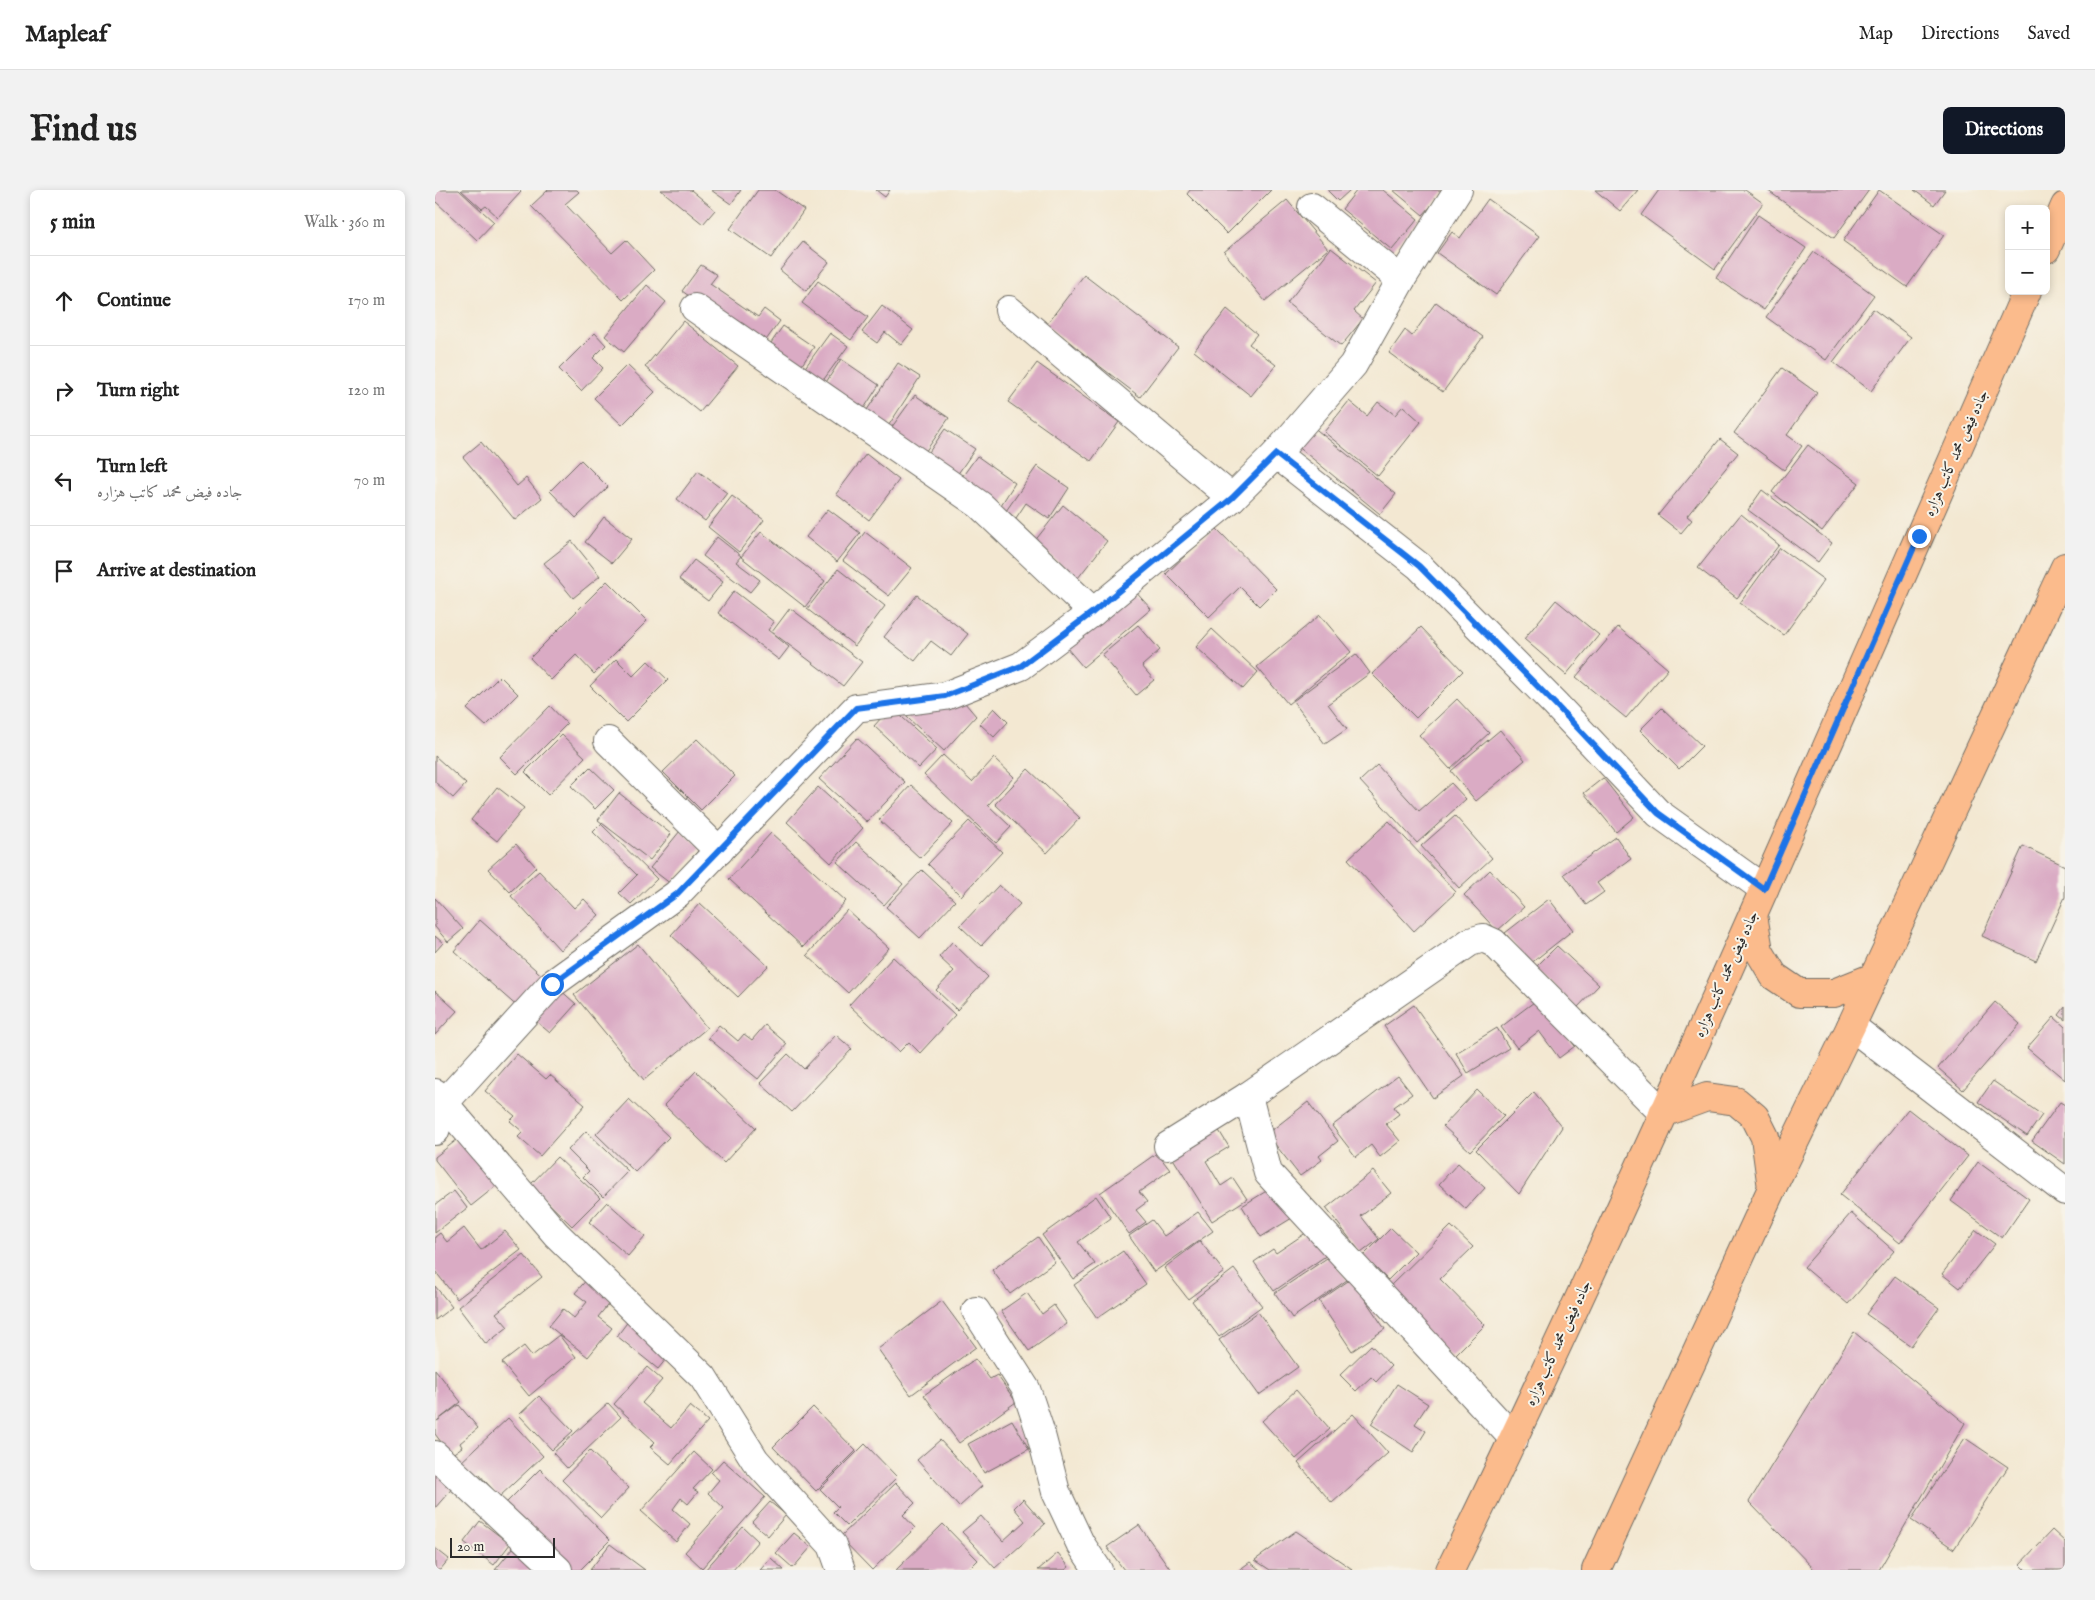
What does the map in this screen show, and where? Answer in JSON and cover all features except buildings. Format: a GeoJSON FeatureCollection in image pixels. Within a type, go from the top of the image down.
{"type":"FeatureCollection","features":[{"type":"Feature","properties":{"kind":"main road"},"geometry":{"type":"LineString","coordinates":[[2050,240],[2065,206]]}},
{"type":"Feature","properties":{"kind":"main road","name":"جاده فیض محمد کاتب هزاره"},"geometry":{"type":"LineString","coordinates":[[1450,1570],[1514,1439],[1753,915],[2025,295]]}},
{"type":"Feature","properties":{"kind":"main road"},"geometry":{"type":"LineString","coordinates":[[1596,1570],[1772,1188],[2062,581]]}},
{"type":"Feature","properties":{"kind":"main road"},"geometry":{"type":"LineString","coordinates":[[1753,915],[1759,951],[1774,976],[1799,993],[1834,992],[1874,977]]}},
{"type":"Feature","properties":{"kind":"main road"},"geometry":{"type":"LineString","coordinates":[[1663,1113],[1707,1097],[1736,1101],[1755,1117],[1765,1137],[1772,1188]]}},
{"type":"Feature","properties":{"kind":"street"},"geometry":{"type":"LineString","coordinates":[[435,1131],[440,1097],[552,984],[677,894],[856,708],[945,696],[1021,666],[1093,612],[1232,498],[1276,454],[1353,365],[1401,280],[1458,190]]}},
{"type":"Feature","properties":{"kind":"street"},"geometry":{"type":"LineString","coordinates":[[1312,206],[1401,280]]}},
{"type":"Feature","properties":{"kind":"street"},"geometry":{"type":"LineString","coordinates":[[695,308],[980,506],[1093,612]]}},
{"type":"Feature","properties":{"kind":"street"},"geometry":{"type":"LineString","coordinates":[[1009,310],[1232,498]]}},
{"type":"Feature","properties":{"kind":"street"},"geometry":{"type":"LineString","coordinates":[[1276,454],[1419,566],[1555,704],[1658,813],[1764,889]]}},
{"type":"Feature","properties":{"kind":"street"},"geometry":{"type":"LineString","coordinates":[[608,741],[719,851]]}},
{"type":"Feature","properties":{"kind":"street"},"geometry":{"type":"LineString","coordinates":[[1168,1146],[1248,1096],[1470,942],[1483,938],[1494,943],[1663,1113]]}},
{"type":"Feature","properties":{"kind":"street"},"geometry":{"type":"LineString","coordinates":[[1851,1026],[2065,1191]]}},
{"type":"Feature","properties":{"kind":"street"},"geometry":{"type":"LineString","coordinates":[[1248,1096],[1268,1173],[1514,1439]]}},
{"type":"Feature","properties":{"kind":"street"},"geometry":{"type":"LineString","coordinates":[[440,1097],[556,1234],[703,1377],[755,1460],[832,1545],[841,1570]]}},
{"type":"Feature","properties":{"kind":"street"},"geometry":{"type":"LineString","coordinates":[[976,1311],[1026,1389],[1040,1430],[1056,1492],[1080,1543],[1098,1570]]}},
{"type":"Feature","properties":{"kind":"street"},"geometry":{"type":"LineString","coordinates":[[435,1455],[558,1570]]}},
{"type":"Feature","properties":{"kind":"route"},"geometry":{"type":"LineString","coordinates":[[552,984],[677,894],[856,708],[945,696],[1021,666],[1093,612],[1232,498],[1276,454],[1419,566],[1555,704],[1658,813],[1764,889],[1919,536]]}}]}
